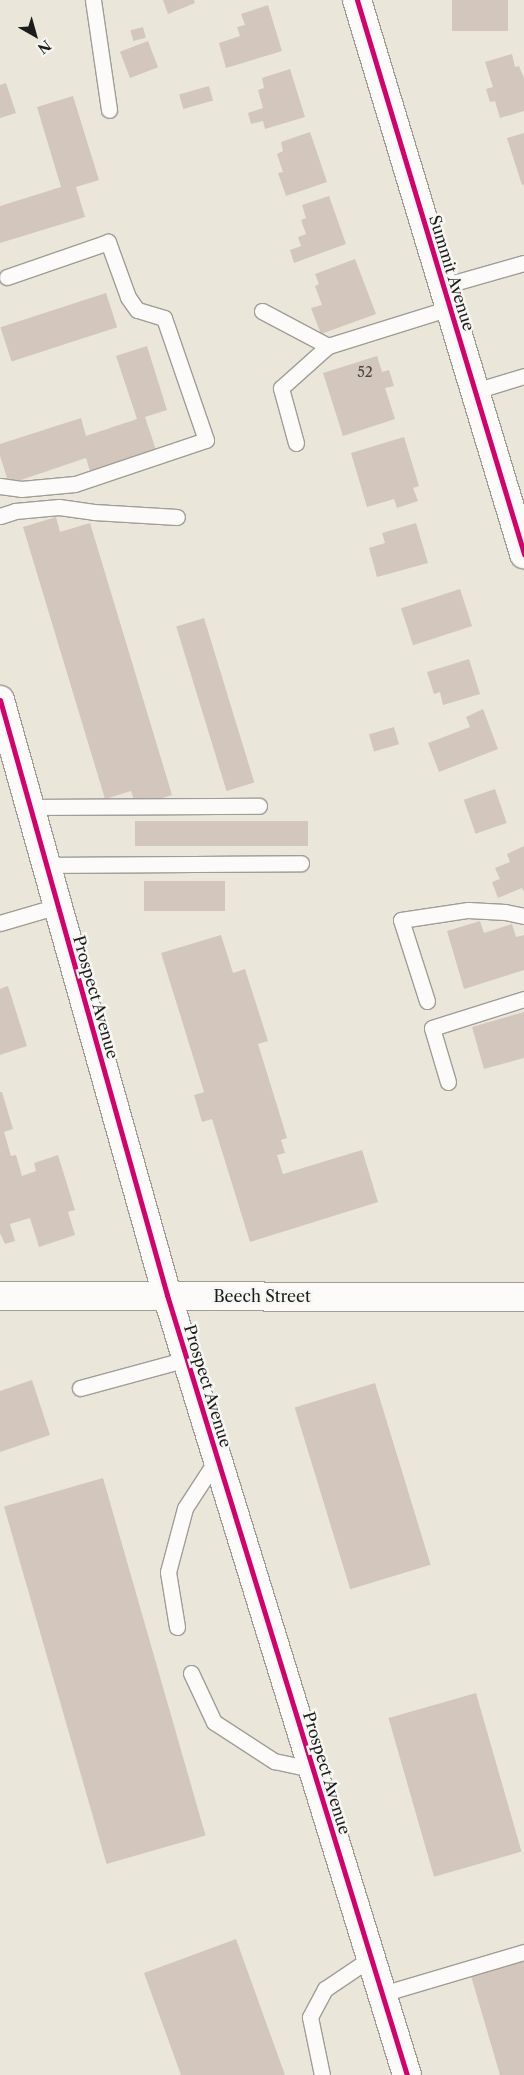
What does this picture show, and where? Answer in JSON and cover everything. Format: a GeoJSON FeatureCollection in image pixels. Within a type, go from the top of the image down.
{"type":"FeatureCollection","features":[{"type":"Feature","properties":{"kind":"street","name":"Summit Avenue"},"geometry":{"type":"LineString","coordinates":[[357,0],[524,554]]}},
{"type":"Feature","properties":{"kind":"street","name":"Prospect Avenue"},"geometry":{"type":"LineString","coordinates":[[0,700],[167,1295],[407,2075]]}},
{"type":"Feature","properties":{"kind":"street","name":"Beech Street"},"geometry":{"type":"LineString","coordinates":[[0,1296],[524,1297]]}},
{"type":"Feature","properties":{"kind":"lane"},"geometry":{"type":"LineString","coordinates":[[93,0],[109,110]]}},
{"type":"Feature","properties":{"kind":"lane"},"geometry":{"type":"LineString","coordinates":[[0,486],[21,489],[75,484],[206,440],[164,318],[136,310],[128,297],[108,242],[7,277]]}},
{"type":"Feature","properties":{"kind":"lane"},"geometry":{"type":"LineString","coordinates":[[296,443],[281,388],[328,346],[524,263]]}},
{"type":"Feature","properties":{"kind":"lane"},"geometry":{"type":"LineString","coordinates":[[262,311],[328,346]]}},
{"type":"Feature","properties":{"kind":"lane"},"geometry":{"type":"LineString","coordinates":[[475,390],[524,376]]}},
{"type":"Feature","properties":{"kind":"lane"},"geometry":{"type":"LineString","coordinates":[[0,516],[15,511],[59,507],[94,512],[177,517]]}},
{"type":"Feature","properties":{"kind":"lane"},"geometry":{"type":"LineString","coordinates":[[30,807],[259,806]]}},
{"type":"Feature","properties":{"kind":"lane"},"geometry":{"type":"LineString","coordinates":[[46,865],[301,863]]}},
{"type":"Feature","properties":{"kind":"lane"},"geometry":{"type":"LineString","coordinates":[[0,923],[58,906]]}},
{"type":"Feature","properties":{"kind":"lane"},"geometry":{"type":"LineString","coordinates":[[426,1001],[401,920],[468,910],[505,912],[524,916]]}},
{"type":"Feature","properties":{"kind":"lane"},"geometry":{"type":"LineString","coordinates":[[448,1082],[432,1028],[524,999]]}},
{"type":"Feature","properties":{"kind":"lane"},"geometry":{"type":"LineString","coordinates":[[80,1388],[186,1359]]}},
{"type":"Feature","properties":{"kind":"lane"},"geometry":{"type":"LineString","coordinates":[[177,1627],[168,1572],[185,1508],[217,1459]]}},
{"type":"Feature","properties":{"kind":"lane"},"geometry":{"type":"LineString","coordinates":[[191,1673],[214,1722],[274,1760],[312,1769]]}},
{"type":"Feature","properties":{"kind":"lane"},"geometry":{"type":"LineString","coordinates":[[382,1994],[524,1952]]}},
{"type":"Feature","properties":{"kind":"lane"},"geometry":{"type":"LineString","coordinates":[[322,2075],[310,2017],[325,1989],[371,1958]]}},
{"type":"Feature","properties":{"kind":"building"},"geometry":{"type":"Polygon","coordinates":[[[163,0],[194,0],[195,3],[168,14],[163,0]]]}},
{"type":"Feature","properties":{"kind":"building"},"geometry":{"type":"Polygon","coordinates":[[[452,0],[508,0],[508,31],[452,31],[452,0]]]}},
{"type":"Feature","properties":{"kind":"building"},"geometry":{"type":"Polygon","coordinates":[[[268,5],[282,51],[226,68],[219,43],[240,36],[237,27],[245,25],[241,14],[268,5]]]}},
{"type":"Feature","properties":{"kind":"building"},"geometry":{"type":"Polygon","coordinates":[[[143,27],[146,38],[133,41],[130,30],[143,27]]]}},
{"type":"Feature","properties":{"kind":"building"},"geometry":{"type":"Polygon","coordinates":[[[148,41],[158,67],[130,78],[120,52],[148,41]]]}},
{"type":"Feature","properties":{"kind":"building"},"geometry":{"type":"Polygon","coordinates":[[[512,54],[515,67],[519,66],[524,78],[524,111],[500,118],[495,101],[490,102],[486,89],[493,87],[485,62],[512,54]]]}},
{"type":"Feature","properties":{"kind":"building"},"geometry":{"type":"Polygon","coordinates":[[[290,69],[305,117],[265,129],[263,121],[251,124],[248,113],[263,108],[258,90],[264,88],[262,78],[290,69]]]}},
{"type":"Feature","properties":{"kind":"building"},"geometry":{"type":"Polygon","coordinates":[[[6,83],[16,113],[0,118],[0,85],[6,83]]]}},
{"type":"Feature","properties":{"kind":"building"},"geometry":{"type":"Polygon","coordinates":[[[209,86],[213,100],[183,109],[179,95],[209,86]]]}},
{"type":"Feature","properties":{"kind":"building"},"geometry":{"type":"Polygon","coordinates":[[[73,96],[99,180],[76,187],[85,217],[0,243],[0,206],[61,187],[37,107],[73,96]]]}},
{"type":"Feature","properties":{"kind":"building"},"geometry":{"type":"Polygon","coordinates":[[[310,132],[327,182],[286,196],[278,173],[283,172],[277,154],[283,151],[281,142],[310,132]]]}},
{"type":"Feature","properties":{"kind":"building"},"geometry":{"type":"Polygon","coordinates":[[[524,133],[524,184],[522,185],[507,138],[524,133]]]}},
{"type":"Feature","properties":{"kind":"building"},"geometry":{"type":"Polygon","coordinates":[[[329,196],[346,244],[294,263],[290,250],[301,246],[298,237],[306,234],[301,220],[306,218],[302,205],[329,196]]]}},
{"type":"Feature","properties":{"kind":"building"},"geometry":{"type":"Polygon","coordinates":[[[355,259],[376,314],[321,334],[311,308],[322,305],[315,286],[319,284],[315,274],[355,259]]]}},
{"type":"Feature","properties":{"kind":"building"},"geometry":{"type":"Polygon","coordinates":[[[106,293],[117,327],[12,362],[0,327],[106,293]]]}},
{"type":"Feature","properties":{"kind":"building"},"geometry":{"type":"Polygon","coordinates":[[[147,346],[167,410],[145,417],[156,450],[90,471],[86,458],[9,484],[0,456],[0,444],[81,418],[86,436],[137,419],[116,356],[147,346]]]}},
{"type":"Feature","properties":{"kind":"building"},"geometry":{"type":"Polygon","coordinates":[[[377,356],[382,372],[389,370],[394,386],[385,388],[395,419],[343,436],[323,373],[377,356]]]}},
{"type":"Feature","properties":{"kind":"building"},"geometry":{"type":"Polygon","coordinates":[[[404,437],[419,486],[413,488],[418,501],[397,508],[394,499],[367,507],[351,453],[404,437]]]}},
{"type":"Feature","properties":{"kind":"building"},"geometry":{"type":"Polygon","coordinates":[[[56,517],[60,532],[90,523],[172,795],[136,806],[131,791],[105,799],[23,527],[56,517]]]}},
{"type":"Feature","properties":{"kind":"building"},"geometry":{"type":"Polygon","coordinates":[[[416,523],[428,563],[377,577],[369,548],[385,543],[382,533],[416,523]]]}},
{"type":"Feature","properties":{"kind":"building"},"geometry":{"type":"Polygon","coordinates":[[[460,589],[472,626],[413,645],[401,608],[460,589]]]}},
{"type":"Feature","properties":{"kind":"building"},"geometry":{"type":"Polygon","coordinates":[[[204,618],[254,782],[227,791],[176,626],[204,618]]]}},
{"type":"Feature","properties":{"kind":"building"},"geometry":{"type":"Polygon","coordinates":[[[469,659],[480,694],[443,705],[440,692],[434,694],[427,672],[469,659]]]}},
{"type":"Feature","properties":{"kind":"building"},"geometry":{"type":"Polygon","coordinates":[[[483,709],[498,749],[439,772],[428,743],[470,727],[466,717],[483,709]]]}},
{"type":"Feature","properties":{"kind":"building"},"geometry":{"type":"Polygon","coordinates":[[[394,727],[399,744],[374,751],[369,734],[394,727]]]}},
{"type":"Feature","properties":{"kind":"building"},"geometry":{"type":"Polygon","coordinates":[[[495,789],[507,823],[476,834],[464,800],[495,789]]]}},
{"type":"Feature","properties":{"kind":"building"},"geometry":{"type":"Polygon","coordinates":[[[135,821],[308,821],[308,846],[135,846],[135,821]]]}},
{"type":"Feature","properties":{"kind":"building"},"geometry":{"type":"Polygon","coordinates":[[[524,846],[524,892],[522,888],[498,898],[492,882],[500,879],[495,868],[510,862],[507,854],[524,846]]]}},
{"type":"Feature","properties":{"kind":"building"},"geometry":{"type":"Polygon","coordinates":[[[144,881],[225,881],[225,911],[144,911],[144,881]]]}},
{"type":"Feature","properties":{"kind":"building"},"geometry":{"type":"Polygon","coordinates":[[[480,921],[484,933],[512,924],[516,937],[524,935],[524,970],[464,989],[447,931],[480,921]]]}},
{"type":"Feature","properties":{"kind":"building"},"geometry":{"type":"Polygon","coordinates":[[[221,935],[233,973],[245,969],[268,1041],[258,1044],[287,1138],[281,1140],[285,1153],[277,1155],[283,1174],[362,1150],[378,1202],[250,1242],[212,1119],[202,1122],[194,1095],[204,1092],[161,953],[221,935]]]}},
{"type":"Feature","properties":{"kind":"building"},"geometry":{"type":"Polygon","coordinates":[[[8,986],[27,1046],[0,1055],[0,989],[8,986]]]}},
{"type":"Feature","properties":{"kind":"building"},"geometry":{"type":"Polygon","coordinates":[[[524,1012],[524,1058],[484,1069],[472,1027],[524,1012]]]}},
{"type":"Feature","properties":{"kind":"building"},"geometry":{"type":"Polygon","coordinates":[[[0,1092],[2,1092],[13,1129],[4,1132],[11,1156],[16,1155],[22,1176],[36,1171],[34,1163],[58,1155],[75,1210],[68,1212],[75,1235],[39,1247],[30,1218],[10,1224],[15,1241],[5,1244],[0,1233],[0,1092]]]}},
{"type":"Feature","properties":{"kind":"building"},"geometry":{"type":"Polygon","coordinates":[[[32,1380],[50,1435],[0,1452],[0,1391],[32,1380]]]}},
{"type":"Feature","properties":{"kind":"building"},"geometry":{"type":"Polygon","coordinates":[[[375,1383],[431,1565],[350,1589],[295,1408],[375,1383]]]}},
{"type":"Feature","properties":{"kind":"building"},"geometry":{"type":"Polygon","coordinates":[[[103,1478],[206,1836],[107,1864],[4,1506],[103,1478]]]}},
{"type":"Feature","properties":{"kind":"building"},"geometry":{"type":"Polygon","coordinates":[[[476,1693],[521,1852],[434,1877],[389,1718],[476,1693]]]}},
{"type":"Feature","properties":{"kind":"building"},"geometry":{"type":"Polygon","coordinates":[[[236,1939],[285,2075],[181,2075],[144,1973],[236,1939]]]}},
{"type":"Feature","properties":{"kind":"building"},"geometry":{"type":"Polygon","coordinates":[[[524,1960],[524,2075],[500,2075],[471,1976],[524,1960]]]}},
{"type":"Feature","properties":{"kind":"cycle path"},"geometry":{"type":"LineString","coordinates":[[357,0],[524,554]]}},
{"type":"Feature","properties":{"kind":"cycle path"},"geometry":{"type":"LineString","coordinates":[[0,700],[167,1295],[407,2075]]}}]}
